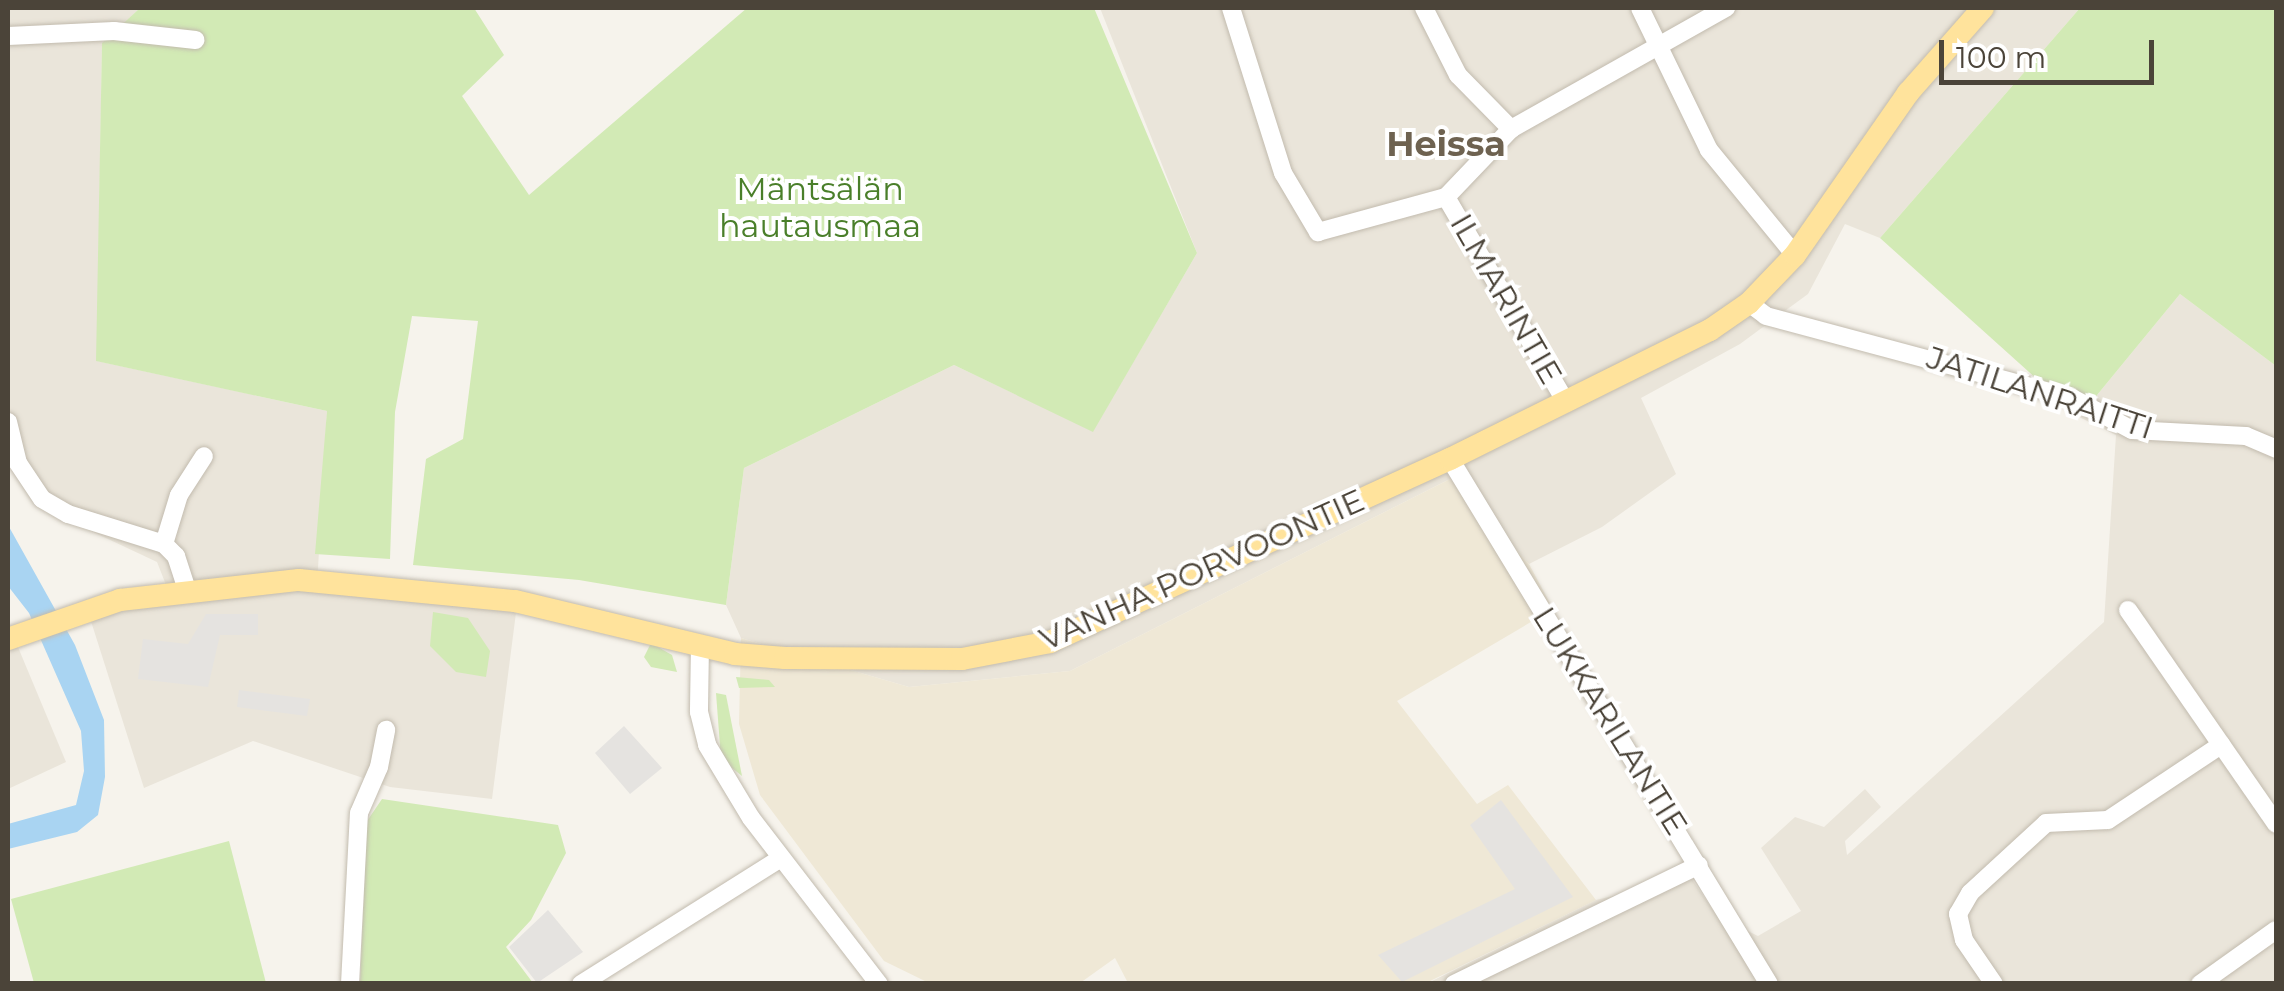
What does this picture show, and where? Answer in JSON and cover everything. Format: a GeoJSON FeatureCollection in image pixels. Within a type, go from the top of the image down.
{"type":"FeatureCollection","features":[{"type":"Feature","properties":{"kind":"main road","name":"VANHA PORVOONTIE"},"geometry":{"type":"LineString","coordinates":[[12,637],[92,607],[187,589],[299,580],[515,600],[700,645],[785,658],[905,661],[1028,649],[1108,620],[1295,525],[1450,460],[1710,330],[1750,303],[1795,255],[1908,93],[1983,8]]}},
{"type":"Feature","properties":{"kind":"street"},"geometry":{"type":"LineString","coordinates":[[1230,8],[1283,172],[1318,232],[1446,197],[1511,129],[1726,8]]}},
{"type":"Feature","properties":{"kind":"street"},"geometry":{"type":"LineString","coordinates":[[1424,8],[1458,75],[1511,129]]}},
{"type":"Feature","properties":{"kind":"street"},"geometry":{"type":"LineString","coordinates":[[1640,8],[1654,46],[1709,150],[1795,255]]}},
{"type":"Feature","properties":{"kind":"street"},"geometry":{"type":"LineString","coordinates":[[8,36],[114,31],[196,40]]}},
{"type":"Feature","properties":{"kind":"street","name":"ILMARINTIE"},"geometry":{"type":"LineString","coordinates":[[1446,197],[1566,402]]}},
{"type":"Feature","properties":{"kind":"street","name":"JATILANRAITTI"},"geometry":{"type":"LineString","coordinates":[[1750,303],[1766,316],[2072,398],[2132,430],[2246,436],[2276,449]]}},
{"type":"Feature","properties":{"kind":"street"},"geometry":{"type":"LineString","coordinates":[[8,422],[18,463],[42,499],[68,514],[164,544],[176,556],[187,589]]}},
{"type":"Feature","properties":{"kind":"street"},"geometry":{"type":"LineString","coordinates":[[164,544],[180,494],[204,456]]}},
{"type":"Feature","properties":{"kind":"street","name":"LUKKARILANTIE"},"geometry":{"type":"LineString","coordinates":[[1450,460],[1769,984]]}},
{"type":"Feature","properties":{"kind":"street"},"geometry":{"type":"LineString","coordinates":[[2128,610],[2276,824]]}},
{"type":"Feature","properties":{"kind":"street"},"geometry":{"type":"LineString","coordinates":[[700,645],[699,712],[707,746],[781,858],[879,984]]}},
{"type":"Feature","properties":{"kind":"street"},"geometry":{"type":"LineString","coordinates":[[350,984],[359,813],[379,767],[386,730]]}},
{"type":"Feature","properties":{"kind":"street"},"geometry":{"type":"LineString","coordinates":[[1994,984],[1964,940],[1958,914],[1970,893],[2046,823],[2108,820],[2220,744]]}},
{"type":"Feature","properties":{"kind":"street"},"geometry":{"type":"LineString","coordinates":[[580,984],[781,858]]}},
{"type":"Feature","properties":{"kind":"street"},"geometry":{"type":"LineString","coordinates":[[1454,984],[1699,865]]}},
{"type":"Feature","properties":{"kind":"street"},"geometry":{"type":"LineString","coordinates":[[2200,984],[2276,930]]}},
{"type":"Feature","properties":{"kind":"shaded area"},"geometry":{"type":"Polygon","coordinates":[[[8,8],[140,8],[102,44],[97,361],[327,411],[317,586],[517,605],[492,799],[390,787],[253,741],[144,788],[89,615],[170,595],[157,562],[57,515],[8,444],[8,8]]]}},
{"type":"Feature","properties":{"kind":"shaded area"},"geometry":{"type":"Polygon","coordinates":[[[1100,8],[2080,8],[1880,238],[1845,224],[1808,294],[1740,344],[1641,398],[1676,474],[1602,527],[1529,564],[1450,479],[1070,671],[909,687],[741,638],[726,605],[744,468],[954,365],[1093,431],[1197,253],[1100,8]]]}},
{"type":"Feature","properties":{"kind":"shaded area"},"geometry":{"type":"Polygon","coordinates":[[[2180,294],[2276,366],[2276,983],[1426,984],[1596,900],[1691,878],[1717,916],[1758,936],[1801,911],[1761,848],[1795,817],[1824,827],[1865,789],[1881,807],[1845,841],[1847,855],[2104,622],[2116,435],[2079,417],[2180,294]]]}},
{"type":"Feature","properties":{"kind":"shaded area"},"geometry":{"type":"Polygon","coordinates":[[[1450,479],[1529,564],[1553,609],[1397,701],[1477,804],[1508,785],[1596,900],[1426,983],[1128,983],[1115,958],[1080,983],[929,983],[884,961],[760,795],[739,724],[741,638],[909,687],[1070,671],[1450,479]]]}},
{"type":"Feature","properties":{"kind":"shaded area"},"geometry":{"type":"Polygon","coordinates":[[[206,614],[258,614],[258,635],[220,635],[208,687],[138,679],[143,639],[188,644],[206,614]]]}},
{"type":"Feature","properties":{"kind":"shaded area"},"geometry":{"type":"Polygon","coordinates":[[[8,630],[66,762],[8,789],[8,630]]]}},
{"type":"Feature","properties":{"kind":"shaded area"},"geometry":{"type":"Polygon","coordinates":[[[239,690],[310,699],[307,716],[237,707],[239,690]]]}},
{"type":"Feature","properties":{"kind":"shaded area"},"geometry":{"type":"Polygon","coordinates":[[[624,726],[662,768],[630,794],[595,753],[624,726]]]}},
{"type":"Feature","properties":{"kind":"shaded area"},"geometry":{"type":"Polygon","coordinates":[[[1501,800],[1573,897],[1402,982],[1378,955],[1515,889],[1470,825],[1501,800]]]}},
{"type":"Feature","properties":{"kind":"shaded area"},"geometry":{"type":"Polygon","coordinates":[[[548,910],[583,952],[537,983],[509,947],[548,910]]]}},
{"type":"Feature","properties":{"kind":"green space","name":"Mäntsälän hautausmaa"},"geometry":{"type":"Polygon","coordinates":[[[140,8],[474,8],[504,55],[462,96],[529,195],[747,8],[1094,8],[1197,253],[1093,432],[954,365],[744,468],[726,605],[579,580],[413,565],[426,459],[463,439],[478,321],[412,316],[395,412],[390,559],[315,554],[327,411],[96,361],[102,43],[140,8]]]}},
{"type":"Feature","properties":{"kind":"green space"},"geometry":{"type":"Polygon","coordinates":[[[2080,8],[2276,8],[2276,366],[2180,294],[2079,417],[1880,238],[2080,8]]]}},
{"type":"Feature","properties":{"kind":"green space"},"geometry":{"type":"Polygon","coordinates":[[[433,612],[468,618],[490,651],[486,677],[456,672],[430,646],[433,612]]]}},
{"type":"Feature","properties":{"kind":"green space"},"geometry":{"type":"Polygon","coordinates":[[[651,643],[672,655],[677,672],[651,667],[644,657],[651,643]]]}},
{"type":"Feature","properties":{"kind":"green space"},"geometry":{"type":"Polygon","coordinates":[[[736,677],[769,680],[775,687],[739,688],[736,677]]]}},
{"type":"Feature","properties":{"kind":"green space"},"geometry":{"type":"Polygon","coordinates":[[[716,693],[726,695],[742,776],[721,759],[716,693]]]}},
{"type":"Feature","properties":{"kind":"green space"},"geometry":{"type":"Polygon","coordinates":[[[382,799],[558,825],[566,853],[531,920],[506,947],[533,983],[360,984],[367,821],[382,799]]]}},
{"type":"Feature","properties":{"kind":"green space"},"geometry":{"type":"Polygon","coordinates":[[[229,841],[266,983],[34,983],[11,899],[229,841]]]}},
{"type":"Feature","properties":{"kind":"water"},"geometry":{"type":"Polygon","coordinates":[[[8,525],[75,645],[104,720],[105,777],[98,815],[77,832],[8,849],[8,824],[76,805],[84,771],[81,731],[29,613],[8,586],[8,525]]]}},
{"type":"Feature","properties":{"kind":"district","name":"Heissa"},"geometry":{"type":"Point","coordinates":[1446,144]}}]}
